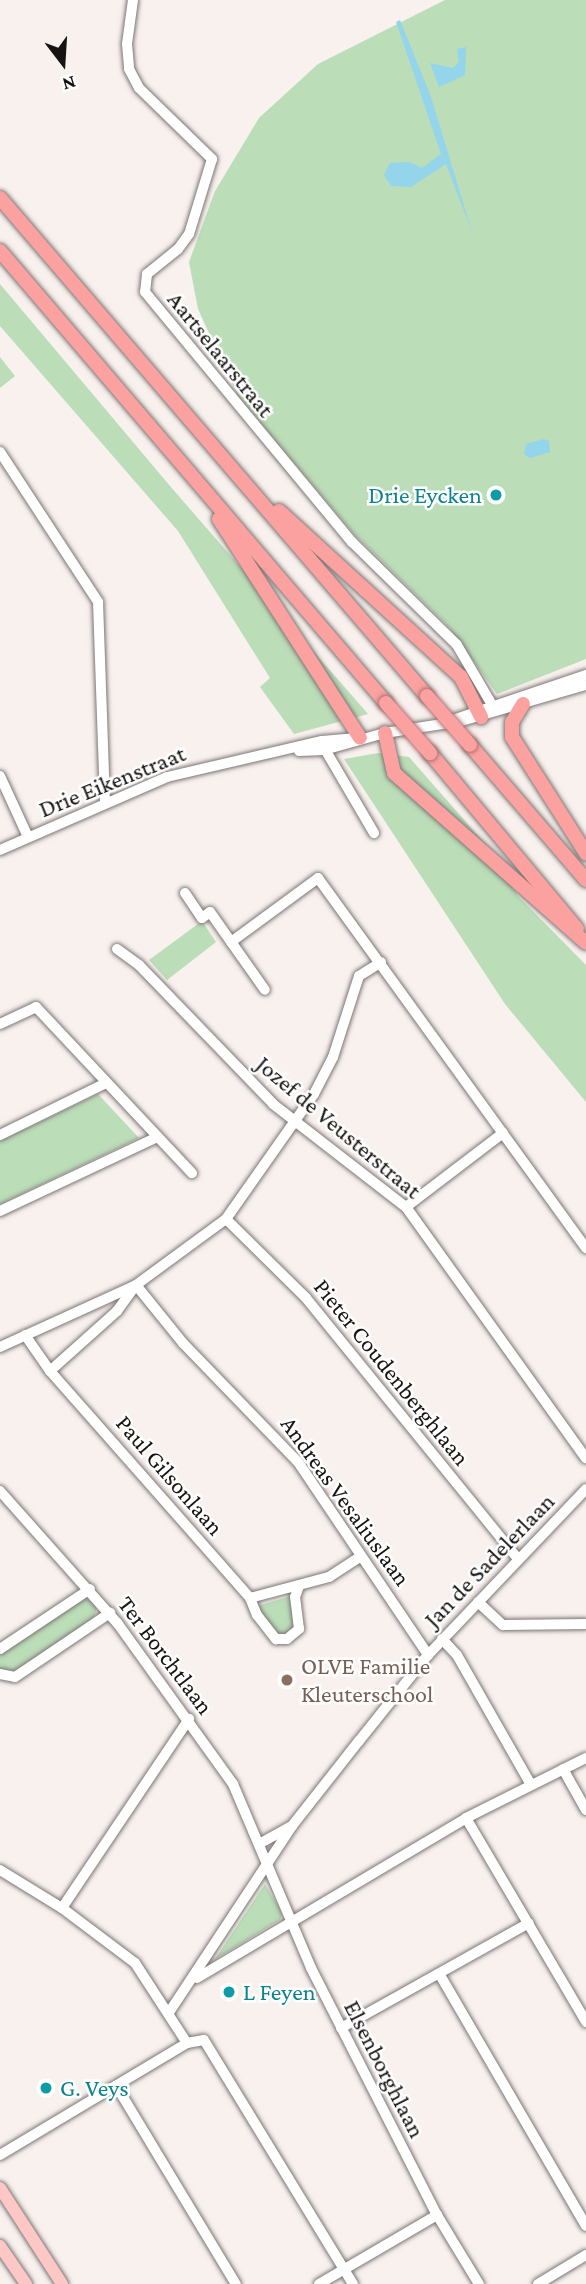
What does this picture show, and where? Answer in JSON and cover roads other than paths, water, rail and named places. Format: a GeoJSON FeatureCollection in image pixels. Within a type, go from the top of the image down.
{"type":"FeatureCollection","features":[{"type":"Feature","properties":{"kind":"highway"},"geometry":{"type":"LineString","coordinates":[[0,198],[586,880]]}},
{"type":"Feature","properties":{"kind":"highway"},"geometry":{"type":"LineString","coordinates":[[0,251],[430,753],[586,941]]}},
{"type":"Feature","properties":{"kind":"highway"},"geometry":{"type":"LineString","coordinates":[[234,470],[461,677],[484,710]]}},
{"type":"Feature","properties":{"kind":"highway"},"geometry":{"type":"LineString","coordinates":[[199,485],[360,738]]}},
{"type":"Feature","properties":{"kind":"highway"},"geometry":{"type":"LineString","coordinates":[[523,704],[510,728],[512,737],[586,853]]}},
{"type":"Feature","properties":{"kind":"highway"},"geometry":{"type":"LineString","coordinates":[[385,733],[394,773],[586,941]]}},
{"type":"Feature","properties":{"kind":"main road"},"geometry":{"type":"LineString","coordinates":[[0,2188],[62,2284]]}},
{"type":"Feature","properties":{"kind":"main road"},"geometry":{"type":"LineString","coordinates":[[0,2246],[26,2284]]}},
{"type":"Feature","properties":{"kind":"street","name":"Aartselaarstraat"},"geometry":{"type":"LineString","coordinates":[[133,0],[127,44],[130,69],[139,88],[212,159],[189,233],[178,249],[147,274],[145,292],[156,311],[352,542],[457,645],[484,710]]}},
{"type":"Feature","properties":{"kind":"street"},"geometry":{"type":"LineString","coordinates":[[0,452],[98,602],[105,803]]}},
{"type":"Feature","properties":{"kind":"street","name":"Drie Eikenstraat"},"geometry":{"type":"LineString","coordinates":[[0,850],[167,777],[284,751],[450,721],[586,675]]}},
{"type":"Feature","properties":{"kind":"street","name":"Drie Eikenstraat"},"geometry":{"type":"LineString","coordinates":[[484,710],[523,704],[586,685]]}},
{"type":"Feature","properties":{"kind":"street"},"geometry":{"type":"LineString","coordinates":[[323,746],[374,833]]}},
{"type":"Feature","properties":{"kind":"street"},"geometry":{"type":"LineString","coordinates":[[0,776],[28,837]]}},
{"type":"Feature","properties":{"kind":"street"},"geometry":{"type":"LineString","coordinates":[[231,942],[317,878],[381,962],[586,1248]]}},
{"type":"Feature","properties":{"kind":"street"},"geometry":{"type":"LineString","coordinates":[[185,893],[202,918],[210,912],[265,990]]}},
{"type":"Feature","properties":{"kind":"street","name":"Jozef de Veusterstraat"},"geometry":{"type":"LineString","coordinates":[[117,949],[139,965],[297,1123],[406,1207],[584,1450]]}},
{"type":"Feature","properties":{"kind":"street"},"geometry":{"type":"LineString","coordinates":[[0,1347],[136,1285],[226,1219],[297,1123],[333,1057],[359,976],[381,962]]}},
{"type":"Feature","properties":{"kind":"street"},"geometry":{"type":"LineString","coordinates":[[0,1024],[36,1007],[192,1173]]}},
{"type":"Feature","properties":{"kind":"street"},"geometry":{"type":"LineString","coordinates":[[0,1135],[106,1083]]}},
{"type":"Feature","properties":{"kind":"street"},"geometry":{"type":"LineString","coordinates":[[406,1207],[503,1133]]}},
{"type":"Feature","properties":{"kind":"street"},"geometry":{"type":"LineString","coordinates":[[0,1210],[157,1137]]}},
{"type":"Feature","properties":{"kind":"street","name":"Pieter Coudenberghlaan"},"geometry":{"type":"LineString","coordinates":[[226,1219],[306,1298],[518,1559]]}},
{"type":"Feature","properties":{"kind":"street"},"geometry":{"type":"LineString","coordinates":[[50,1371],[117,1311],[136,1285]]}},
{"type":"Feature","properties":{"kind":"street","name":"Andreas Vesaliuslaan"},"geometry":{"type":"LineString","coordinates":[[136,1285],[183,1343],[284,1445],[428,1655]]}},
{"type":"Feature","properties":{"kind":"street","name":"Paul Gilsonlaan"},"geometry":{"type":"LineString","coordinates":[[25,1335],[50,1371],[250,1598],[257,1615],[275,1639],[282,1640],[299,1629],[295,1597],[299,1586]]}},
{"type":"Feature","properties":{"kind":"street","name":"Jan de Sadelerlaan"},"geometry":{"type":"LineString","coordinates":[[170,2011],[193,1980],[292,1826],[428,1655],[586,1489]]}},
{"type":"Feature","properties":{"kind":"street","name":"Ter Borchtlaan"},"geometry":{"type":"LineString","coordinates":[[2,1496],[90,1589],[189,1720],[233,1784],[268,1865]]}},
{"type":"Feature","properties":{"kind":"street"},"geometry":{"type":"LineString","coordinates":[[250,1598],[329,1577],[361,1556]]}},
{"type":"Feature","properties":{"kind":"street"},"geometry":{"type":"LineString","coordinates":[[0,1649],[90,1589]]}},
{"type":"Feature","properties":{"kind":"street"},"geometry":{"type":"LineString","coordinates":[[478,1602],[503,1625],[586,1625]]}},
{"type":"Feature","properties":{"kind":"street"},"geometry":{"type":"LineString","coordinates":[[0,1674],[15,1677],[110,1613]]}},
{"type":"Feature","properties":{"kind":"street"},"geometry":{"type":"LineString","coordinates":[[442,1639],[457,1656],[530,1783]]}},
{"type":"Feature","properties":{"kind":"street"},"geometry":{"type":"LineString","coordinates":[[62,1908],[189,1720]]}},
{"type":"Feature","properties":{"kind":"street"},"geometry":{"type":"LineString","coordinates":[[193,1980],[466,1818],[530,1783],[586,1758]]}},
{"type":"Feature","properties":{"kind":"street"},"geometry":{"type":"LineString","coordinates":[[563,1769],[586,1810]]}},
{"type":"Feature","properties":{"kind":"street"},"geometry":{"type":"LineString","coordinates":[[466,1818],[586,2022]]}},
{"type":"Feature","properties":{"kind":"street","name":"Jan de Sadelerlaan"},"geometry":{"type":"LineString","coordinates":[[258,1843],[292,1826]]}},
{"type":"Feature","properties":{"kind":"street","name":"Elsenborghlaan"},"geometry":{"type":"LineString","coordinates":[[268,1865],[341,2028],[437,2216],[479,2284]]}},
{"type":"Feature","properties":{"kind":"street"},"geometry":{"type":"LineString","coordinates":[[0,1870],[62,1908],[135,1963],[170,2011],[187,2043]]}},
{"type":"Feature","properties":{"kind":"street"},"geometry":{"type":"LineString","coordinates":[[341,2028],[529,1923]]}},
{"type":"Feature","properties":{"kind":"street"},"geometry":{"type":"LineString","coordinates":[[440,1975],[586,2226]]}},
{"type":"Feature","properties":{"kind":"street"},"geometry":{"type":"LineString","coordinates":[[0,2155],[196,2038],[209,2043],[353,2284]]}},
{"type":"Feature","properties":{"kind":"street"},"geometry":{"type":"LineString","coordinates":[[117,2087],[236,2284]]}},
{"type":"Feature","properties":{"kind":"street"},"geometry":{"type":"LineString","coordinates":[[319,2284],[437,2216]]}},
{"type":"Feature","properties":{"kind":"street"},"geometry":{"type":"LineString","coordinates":[[538,2284],[586,2255]]}},
{"type":"Feature","properties":{"kind":"water"},"geometry":{"type":"Polygon","coordinates":[[[400,20],[431,97],[472,232],[446,164],[411,187],[391,186],[384,175],[390,163],[409,162],[422,168],[441,154],[396,22],[400,20]]]}},
{"type":"Feature","properties":{"kind":"water"},"geometry":{"type":"Polygon","coordinates":[[[466,47],[465,75],[439,87],[430,63],[453,68],[459,62],[457,49],[466,47]]]}},
{"type":"Feature","properties":{"kind":"water"},"geometry":{"type":"Polygon","coordinates":[[[544,439],[549,441],[550,452],[530,458],[524,454],[526,444],[544,439]]]}},
{"type":"Feature","properties":{"kind":"place","name":"Drie Eycken"},"geometry":{"type":"Point","coordinates":[496,495]}},
{"type":"Feature","properties":{"kind":"place","name":"OLVE Familie Kleuterschool"},"geometry":{"type":"Point","coordinates":[287,1680]}},
{"type":"Feature","properties":{"kind":"place","name":"L Feyen"},"geometry":{"type":"Point","coordinates":[229,1992]}},
{"type":"Feature","properties":{"kind":"place","name":"G. Veys"},"geometry":{"type":"Point","coordinates":[46,2088]}}]}
